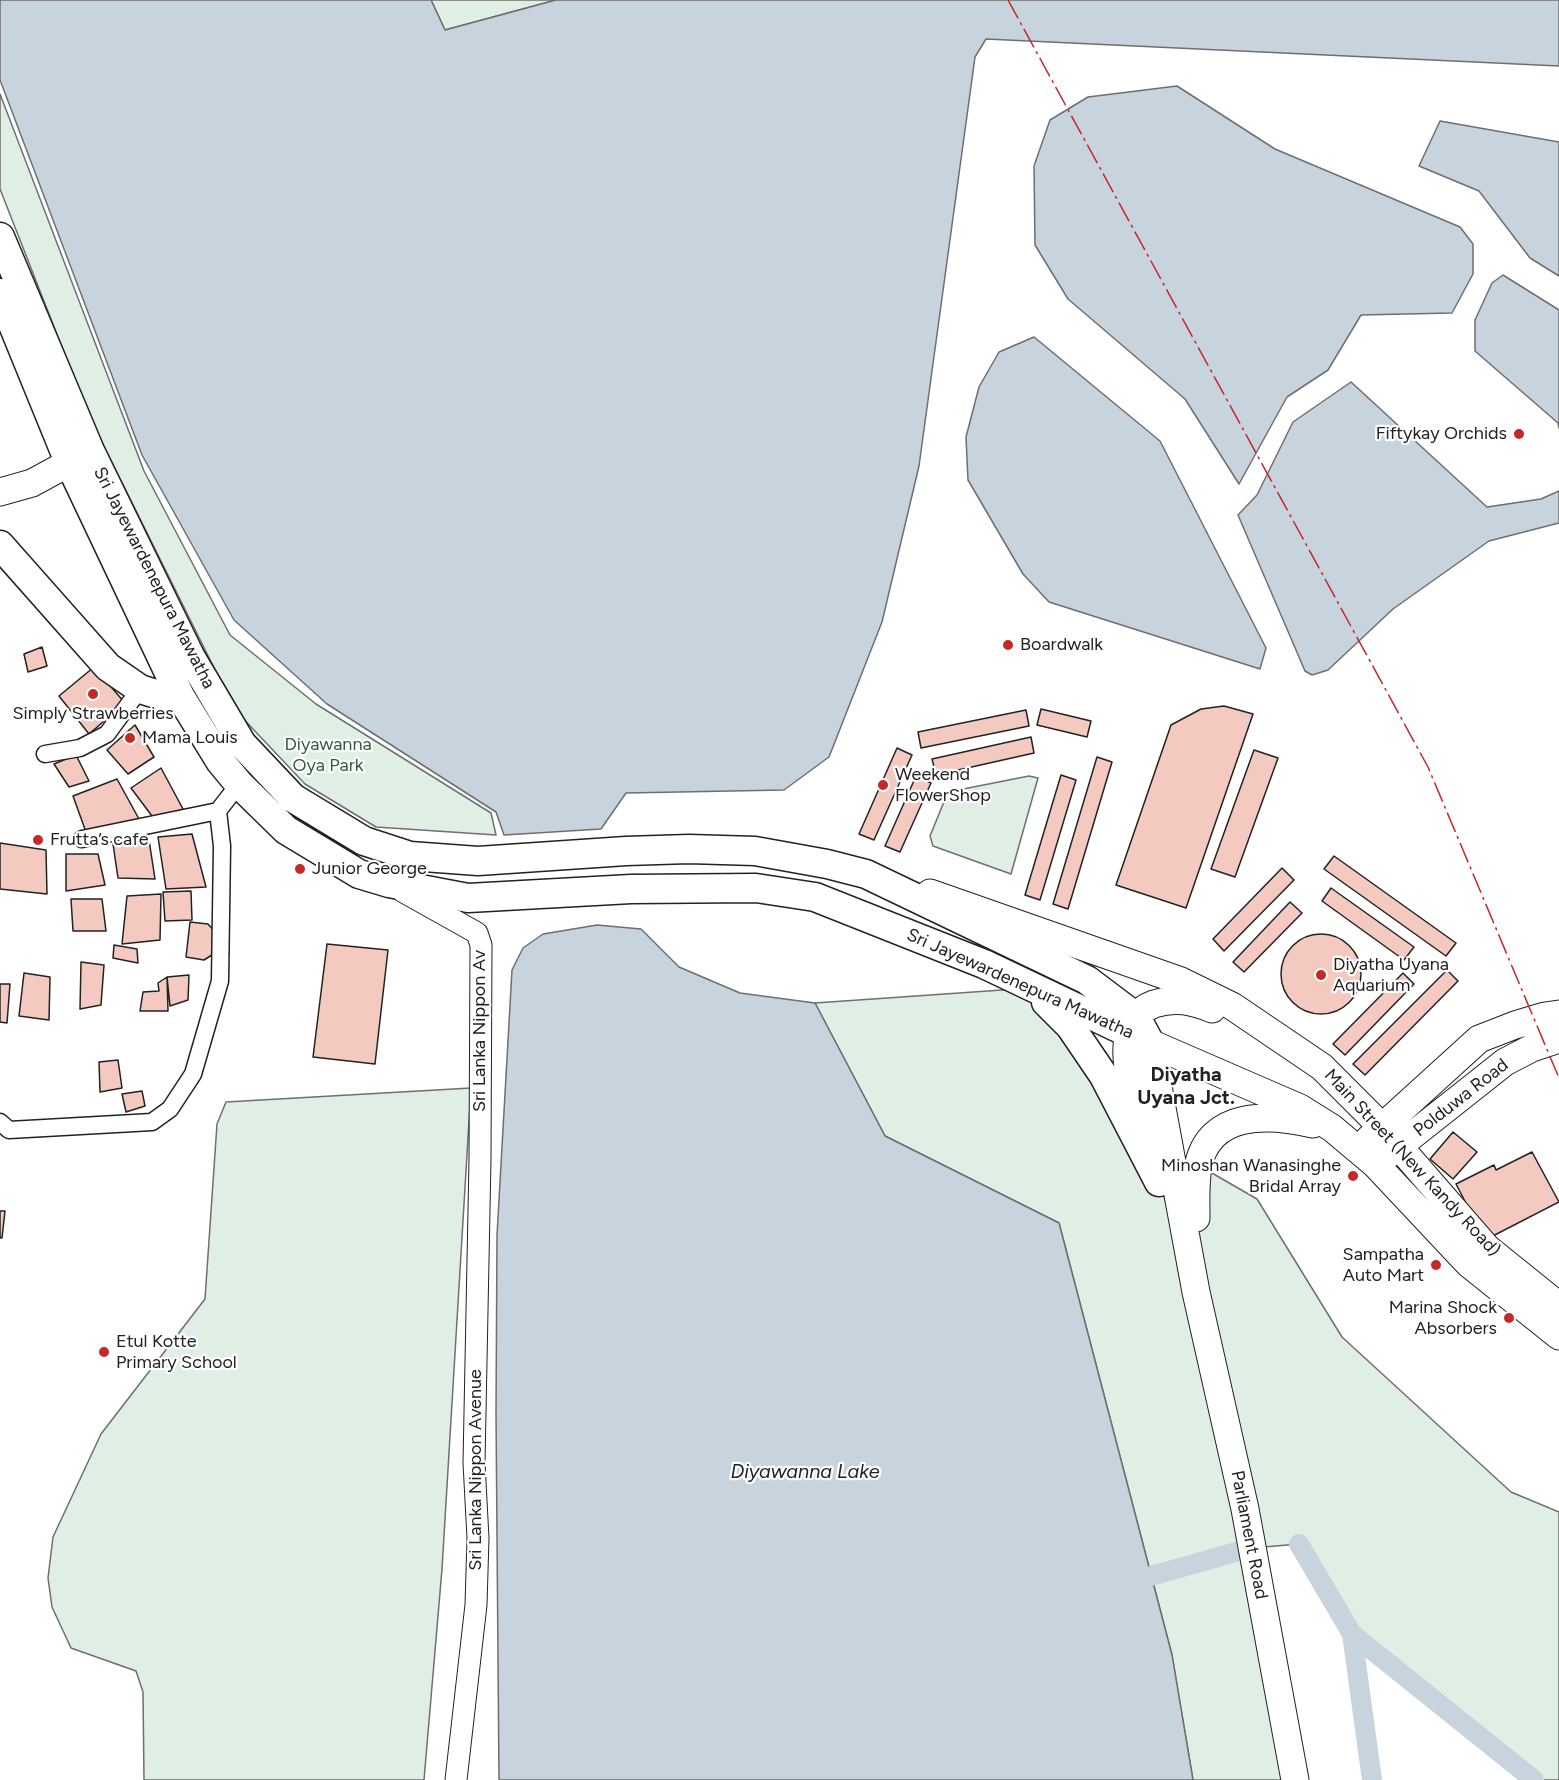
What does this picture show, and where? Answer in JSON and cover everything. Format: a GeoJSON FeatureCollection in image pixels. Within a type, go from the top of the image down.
{"type":"FeatureCollection","features":[{"type":"Feature","properties":{"kind":"highway","name":"Sri Jayewardenepura Mawatha"},"geometry":{"type":"LineString","coordinates":[[0,237],[79,457],[242,744],[293,798],[364,842],[410,856],[478,861],[626,850],[755,851],[827,864],[866,874],[1087,980],[1138,1031]]}},
{"type":"Feature","properties":{"kind":"highway","name":"Sri Jayewardenepura Mawatha"},"geometry":{"type":"LineString","coordinates":[[0,293],[79,457],[180,696],[220,761],[239,784],[286,830],[358,874],[389,883],[468,898],[483,899],[631,889],[756,888],[815,897],[984,964],[1031,988],[1138,1031]]}},
{"type":"Feature","properties":{"kind":"highway"},"geometry":{"type":"LineString","coordinates":[[0,545],[108,666],[140,689],[169,698],[180,696]]}},
{"type":"Feature","properties":{"kind":"highway"},"geometry":{"type":"LineString","coordinates":[[1031,988],[1082,1041],[1104,1076],[1159,1182]]}},
{"type":"Feature","properties":{"kind":"main road"},"geometry":{"type":"LineString","coordinates":[[0,492],[32,483],[79,457]]}},
{"type":"Feature","properties":{"kind":"main road"},"geometry":{"type":"LineString","coordinates":[[866,874],[933,894],[1181,981],[1232,1006],[1291,1045]]}},
{"type":"Feature","properties":{"kind":"main road"},"geometry":{"type":"LineString","coordinates":[[1138,1031],[1146,1007],[1169,999],[1197,1002],[1291,1045]]}},
{"type":"Feature","properties":{"kind":"main road","name":"Polduwa Road"},"geometry":{"type":"LineString","coordinates":[[1390,1137],[1479,1039],[1515,1025],[1559,1014]]}},
{"type":"Feature","properties":{"kind":"main road","name":"Main Street (New Kandy Road)"},"geometry":{"type":"LineString","coordinates":[[1138,1031],[1300,1108],[1332,1128],[1366,1156],[1469,1264],[1559,1336]]}},
{"type":"Feature","properties":{"kind":"main road","name":"Parliament Road"},"geometry":{"type":"LineString","coordinates":[[1138,1031],[1126,1063],[1159,1182],[1196,1292]]}},
{"type":"Feature","properties":{"kind":"main road","name":"Parliament Road"},"geometry":{"type":"LineString","coordinates":[[1138,1031],[1245,1509],[1295,1780]]}},
{"type":"Feature","properties":{"kind":"main road","name":"Polduwa Road"},"geometry":{"type":"LineString","coordinates":[[1390,1137],[1505,1062],[1532,1048],[1559,1039]]}},
{"type":"Feature","properties":{"kind":"main road","name":"Main Street (New Kandy Road)"},"geometry":{"type":"LineString","coordinates":[[1291,1045],[1322,1067],[1390,1137],[1487,1248],[1559,1306]]}},
{"type":"Feature","properties":{"kind":"main road"},"geometry":{"type":"LineString","coordinates":[[1196,1292],[1196,1183],[1198,1165],[1206,1142],[1225,1125],[1256,1117],[1296,1120],[1332,1128]]}},
{"type":"Feature","properties":{"kind":"main road"},"geometry":{"type":"LineString","coordinates":[[1366,1156],[1390,1137]]}},
{"type":"Feature","properties":{"kind":"street"},"geometry":{"type":"LineString","coordinates":[[45,754],[80,748],[107,734],[140,689]]}},
{"type":"Feature","properties":{"kind":"street"},"geometry":{"type":"LineString","coordinates":[[82,839],[218,811],[239,784]]}},
{"type":"Feature","properties":{"kind":"street"},"geometry":{"type":"LineString","coordinates":[[0,1122],[9,1130],[152,1122],[170,1109],[193,1074],[220,981],[222,846],[218,811]]}},
{"type":"Feature","properties":{"kind":"street","name":"Sri Lanka Nippon Av"},"geometry":{"type":"LineString","coordinates":[[389,883],[477,933],[481,945],[480,1159]]}},
{"type":"Feature","properties":{"kind":"street","name":"Sri Lanka Nippon Avenue"},"geometry":{"type":"LineString","coordinates":[[456,1780],[476,1605],[478,1538],[474,1462],[480,1159]]}},
{"type":"Feature","properties":{"kind":"green space"},"geometry":{"type":"Polygon","coordinates":[[[431,0],[556,0],[445,30],[431,0]]]}},
{"type":"Feature","properties":{"kind":"green space","name":"Diyawanna Oya Park"},"geometry":{"type":"Polygon","coordinates":[[[0,94],[144,471],[230,635],[316,704],[491,813],[496,835],[376,827],[305,784],[235,710],[89,416],[0,189],[0,94]]]}},
{"type":"Feature","properties":{"kind":"green space"},"geometry":{"type":"Polygon","coordinates":[[[1029,776],[1038,778],[1011,874],[933,846],[930,836],[948,792],[1029,776]]]}},
{"type":"Feature","properties":{"kind":"green space"},"geometry":{"type":"Polygon","coordinates":[[[1031,988],[1159,1182],[1196,1289],[1198,1165],[1257,1199],[1342,1337],[1511,1492],[1559,1512],[1559,1780],[1534,1780],[1352,1634],[1299,1544],[1252,1548],[1295,1780],[1193,1780],[1172,1655],[1059,1223],[885,1136],[815,1003],[1031,988]]]}},
{"type":"Feature","properties":{"kind":"green space"},"geometry":{"type":"Polygon","coordinates":[[[471,1088],[442,1569],[424,1780],[144,1780],[143,1692],[136,1671],[71,1648],[52,1607],[48,1578],[53,1537],[101,1434],[205,1299],[217,1124],[226,1102],[471,1088]]]}},
{"type":"Feature","properties":{"kind":"water"},"geometry":{"type":"Polygon","coordinates":[[[0,0],[431,0],[445,30],[556,0],[1559,0],[1559,66],[986,39],[975,57],[919,466],[882,622],[829,757],[784,790],[626,793],[601,829],[504,835],[496,812],[327,704],[234,620],[142,455],[0,80],[0,0]]]}},
{"type":"Feature","properties":{"kind":"water"},"geometry":{"type":"Polygon","coordinates":[[[1177,86],[1275,149],[1460,227],[1473,244],[1473,274],[1452,313],[1361,315],[1328,370],[1287,397],[1239,484],[1185,399],[1068,299],[1035,245],[1034,166],[1050,120],[1088,97],[1177,86]]]}},
{"type":"Feature","properties":{"kind":"water"},"geometry":{"type":"Polygon","coordinates":[[[1440,121],[1559,142],[1559,276],[1530,258],[1479,191],[1419,166],[1440,121]]]}},
{"type":"Feature","properties":{"kind":"water"},"geometry":{"type":"Polygon","coordinates":[[[1503,275],[1559,310],[1559,428],[1558,423],[1475,351],[1475,320],[1492,283],[1503,275]]]}},
{"type":"Feature","properties":{"kind":"water"},"geometry":{"type":"Polygon","coordinates":[[[1034,337],[1160,441],[1266,648],[1260,669],[1049,602],[1023,574],[968,480],[966,437],[979,387],[999,352],[1034,337]]]}},
{"type":"Feature","properties":{"kind":"water"},"geometry":{"type":"Polygon","coordinates":[[[1351,382],[1487,507],[1541,499],[1559,491],[1559,523],[1489,541],[1393,609],[1328,670],[1312,675],[1305,671],[1238,515],[1257,495],[1293,422],[1351,382]]]}},
{"type":"Feature","properties":{"kind":"water","name":"Diyawanna Lake"},"geometry":{"type":"Polygon","coordinates":[[[597,925],[641,929],[679,967],[740,993],[815,1003],[885,1136],[1059,1223],[1172,1655],[1193,1780],[499,1780],[497,1235],[512,970],[523,948],[543,934],[597,925]]]}},
{"type":"Feature","properties":{"kind":"building"},"geometry":{"type":"Polygon","coordinates":[[[42,647],[47,666],[28,672],[24,654],[42,647]]]}},
{"type":"Feature","properties":{"kind":"building"},"geometry":{"type":"Polygon","coordinates":[[[94,667],[125,703],[89,734],[59,696],[94,667]]]}},
{"type":"Feature","properties":{"kind":"building"},"geometry":{"type":"Polygon","coordinates":[[[1224,706],[1253,714],[1186,908],[1116,885],[1171,725],[1201,709],[1224,706]]]}},
{"type":"Feature","properties":{"kind":"building"},"geometry":{"type":"Polygon","coordinates":[[[1041,709],[1091,721],[1087,737],[1037,725],[1041,709]]]}},
{"type":"Feature","properties":{"kind":"building"},"geometry":{"type":"Polygon","coordinates":[[[1026,710],[1029,726],[921,748],[918,732],[1026,710]]]}},
{"type":"Feature","properties":{"kind":"building"},"geometry":{"type":"Polygon","coordinates":[[[135,725],[154,757],[128,774],[107,750],[135,725]]]}},
{"type":"Feature","properties":{"kind":"building"},"geometry":{"type":"Polygon","coordinates":[[[1031,737],[1034,753],[936,775],[932,759],[1031,737]]]}},
{"type":"Feature","properties":{"kind":"building"},"geometry":{"type":"Polygon","coordinates":[[[897,748],[912,755],[874,840],[859,834],[897,748]]]}},
{"type":"Feature","properties":{"kind":"building"},"geometry":{"type":"Polygon","coordinates":[[[1254,750],[1278,758],[1235,877],[1211,869],[1254,750]]]}},
{"type":"Feature","properties":{"kind":"building"},"geometry":{"type":"Polygon","coordinates":[[[76,755],[89,781],[69,787],[54,764],[76,755]]]}},
{"type":"Feature","properties":{"kind":"building"},"geometry":{"type":"Polygon","coordinates":[[[1097,757],[1112,762],[1068,909],[1053,904],[1097,757]]]}},
{"type":"Feature","properties":{"kind":"building"},"geometry":{"type":"Polygon","coordinates":[[[161,768],[183,809],[155,820],[131,788],[161,768]]]}},
{"type":"Feature","properties":{"kind":"building"},"geometry":{"type":"Polygon","coordinates":[[[1061,775],[1076,780],[1040,900],[1025,895],[1061,775]]]}},
{"type":"Feature","properties":{"kind":"building"},"geometry":{"type":"Polygon","coordinates":[[[916,776],[931,783],[900,852],[885,846],[916,776]]]}},
{"type":"Feature","properties":{"kind":"building"},"geometry":{"type":"Polygon","coordinates":[[[117,779],[139,819],[86,832],[73,796],[117,779]]]}},
{"type":"Feature","properties":{"kind":"building"},"geometry":{"type":"Polygon","coordinates":[[[192,834],[206,887],[166,889],[158,837],[192,834]]]}},
{"type":"Feature","properties":{"kind":"building"},"geometry":{"type":"Polygon","coordinates":[[[149,840],[155,879],[118,878],[113,844],[149,840]]]}},
{"type":"Feature","properties":{"kind":"building"},"geometry":{"type":"Polygon","coordinates":[[[0,843],[46,850],[47,894],[0,889],[0,843]]]}},
{"type":"Feature","properties":{"kind":"building"},"geometry":{"type":"Polygon","coordinates":[[[66,854],[98,854],[105,885],[66,891],[66,854]]]}},
{"type":"Feature","properties":{"kind":"building"},"geometry":{"type":"Polygon","coordinates":[[[1334,856],[1456,943],[1446,956],[1324,869],[1334,856]]]}},
{"type":"Feature","properties":{"kind":"building"},"geometry":{"type":"Polygon","coordinates":[[[1282,868],[1294,880],[1224,951],[1213,939],[1282,868]]]}},
{"type":"Feature","properties":{"kind":"building"},"geometry":{"type":"Polygon","coordinates":[[[1331,888],[1414,947],[1404,960],[1322,901],[1331,888]]]}},
{"type":"Feature","properties":{"kind":"building"},"geometry":{"type":"Polygon","coordinates":[[[191,891],[192,920],[165,921],[163,892],[191,891]]]}},
{"type":"Feature","properties":{"kind":"building"},"geometry":{"type":"Polygon","coordinates":[[[161,894],[160,940],[122,944],[127,896],[161,894]]]}},
{"type":"Feature","properties":{"kind":"building"},"geometry":{"type":"Polygon","coordinates":[[[71,899],[102,899],[106,931],[73,931],[71,899]]]}},
{"type":"Feature","properties":{"kind":"building"},"geometry":{"type":"Polygon","coordinates":[[[1290,902],[1302,913],[1244,972],[1233,962],[1290,902]]]}},
{"type":"Feature","properties":{"kind":"building"},"geometry":{"type":"Polygon","coordinates":[[[190,922],[208,924],[216,933],[215,953],[204,960],[186,957],[190,922]]]}},
{"type":"Feature","properties":{"kind":"building","name":"Diyatha Uyana Aquarium"},"geometry":{"type":"Polygon","coordinates":[[[1313,934],[1329,934],[1350,945],[1361,966],[1361,982],[1350,1003],[1329,1014],[1313,1014],[1299,1008],[1287,996],[1281,982],[1281,966],[1287,952],[1299,940],[1313,934]]]}},
{"type":"Feature","properties":{"kind":"building"},"geometry":{"type":"Polygon","coordinates":[[[327,944],[388,950],[375,1064],[313,1057],[327,944]]]}},
{"type":"Feature","properties":{"kind":"building"},"geometry":{"type":"Polygon","coordinates":[[[114,945],[137,949],[138,963],[113,958],[114,945]]]}},
{"type":"Feature","properties":{"kind":"building"},"geometry":{"type":"Polygon","coordinates":[[[81,962],[104,965],[101,1005],[80,1009],[81,962]]]}},
{"type":"Feature","properties":{"kind":"building"},"geometry":{"type":"Polygon","coordinates":[[[1447,970],[1458,981],[1365,1075],[1353,1064],[1447,970]]]}},
{"type":"Feature","properties":{"kind":"building"},"geometry":{"type":"Polygon","coordinates":[[[24,973],[50,977],[49,1020],[19,1016],[24,973]]]}},
{"type":"Feature","properties":{"kind":"building"},"geometry":{"type":"Polygon","coordinates":[[[1403,973],[1414,984],[1345,1055],[1333,1044],[1403,973]]]}},
{"type":"Feature","properties":{"kind":"building"},"geometry":{"type":"Polygon","coordinates":[[[189,975],[188,1000],[170,1006],[167,977],[189,975]]]}},
{"type":"Feature","properties":{"kind":"building"},"geometry":{"type":"Polygon","coordinates":[[[167,977],[168,1011],[140,1011],[143,992],[159,991],[158,983],[167,977]]]}},
{"type":"Feature","properties":{"kind":"building"},"geometry":{"type":"Polygon","coordinates":[[[0,984],[10,984],[7,1023],[0,1022],[0,984]]]}},
{"type":"Feature","properties":{"kind":"building"},"geometry":{"type":"Polygon","coordinates":[[[118,1060],[122,1088],[100,1092],[99,1062],[118,1060]]]}},
{"type":"Feature","properties":{"kind":"building"},"geometry":{"type":"Polygon","coordinates":[[[142,1091],[145,1106],[126,1112],[122,1094],[142,1091]]]}},
{"type":"Feature","properties":{"kind":"building"},"geometry":{"type":"Polygon","coordinates":[[[1453,1132],[1477,1152],[1453,1179],[1430,1159],[1453,1132]]]}},
{"type":"Feature","properties":{"kind":"building"},"geometry":{"type":"Polygon","coordinates":[[[1532,1152],[1559,1202],[1485,1240],[1456,1184],[1494,1165],[1496,1170],[1532,1152]]]}},
{"type":"Feature","properties":{"kind":"building"},"geometry":{"type":"Polygon","coordinates":[[[0,1211],[5,1211],[2,1238],[0,1238],[0,1211]]]}},
{"type":"Feature","properties":{"kind":"waterway"},"geometry":{"type":"LineString","coordinates":[[1299,1544],[1352,1634],[1534,1780]]}},
{"type":"Feature","properties":{"kind":"waterway"},"geometry":{"type":"LineString","coordinates":[[1151,1576],[1250,1548]]}},
{"type":"Feature","properties":{"kind":"waterway"},"geometry":{"type":"LineString","coordinates":[[1352,1634],[1372,1780]]}},
{"type":"Feature","properties":{"kind":"power"},"geometry":{"type":"LineString","coordinates":[[1008,0],[1428,767],[1559,1078]]}},
{"type":"Feature","properties":{"kind":"place","name":"Fiftykay Orchids"},"geometry":{"type":"Point","coordinates":[1519,434]}},
{"type":"Feature","properties":{"kind":"place","name":"Boardwalk"},"geometry":{"type":"Point","coordinates":[1008,645]}},
{"type":"Feature","properties":{"kind":"place","name":"Simply Strawberries"},"geometry":{"type":"Point","coordinates":[93,694]}},
{"type":"Feature","properties":{"kind":"place","name":"Mama Louis"},"geometry":{"type":"Point","coordinates":[130,738]}},
{"type":"Feature","properties":{"kind":"place","name":"Weekend FlowerShop"},"geometry":{"type":"Point","coordinates":[883,785]}},
{"type":"Feature","properties":{"kind":"place","name":"Frutta’s cafe"},"geometry":{"type":"Point","coordinates":[38,840]}},
{"type":"Feature","properties":{"kind":"place","name":"Junior George"},"geometry":{"type":"Point","coordinates":[300,869]}},
{"type":"Feature","properties":{"kind":"place","name":"Diyatha Uyana Aquarium"},"geometry":{"type":"Point","coordinates":[1321,975]}},
{"type":"Feature","properties":{"kind":"place","name":"Minoshan Wanasinghe Bridal Array"},"geometry":{"type":"Point","coordinates":[1353,1176]}},
{"type":"Feature","properties":{"kind":"place","name":"Sampatha Auto Mart"},"geometry":{"type":"Point","coordinates":[1436,1265]}},
{"type":"Feature","properties":{"kind":"place","name":"Marina Shock Absorbers"},"geometry":{"type":"Point","coordinates":[1509,1318]}},
{"type":"Feature","properties":{"kind":"place","name":"Etul Kotte Primary School"},"geometry":{"type":"Point","coordinates":[104,1352]}},
{"type":"Feature","properties":{"kind":"district","name":"Diyatha Uyana Jct."},"geometry":{"type":"Point","coordinates":[1186,1086]}}]}
